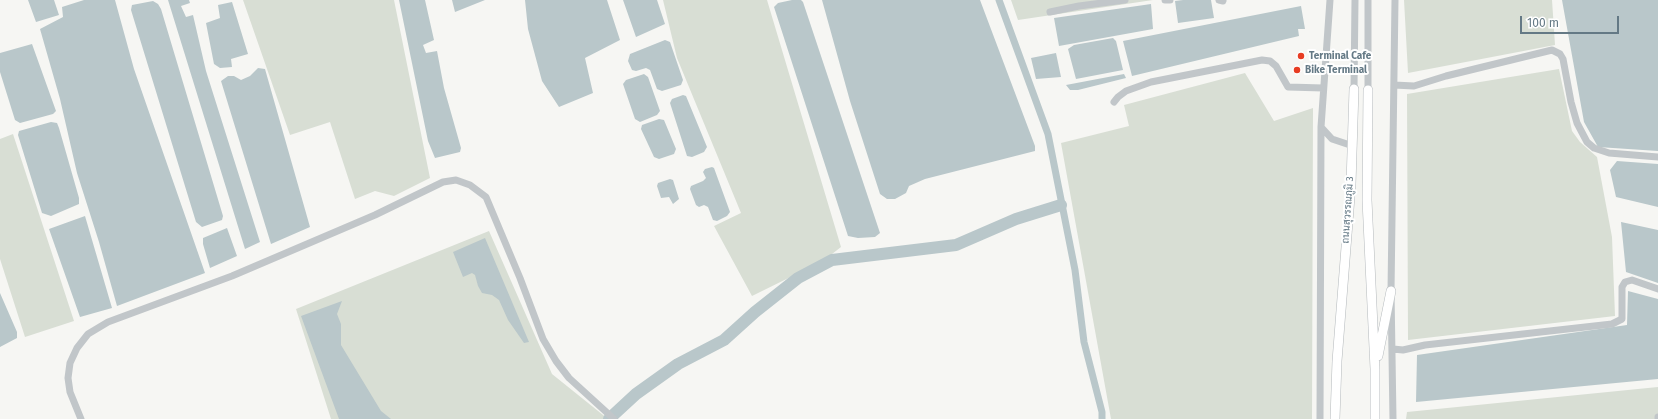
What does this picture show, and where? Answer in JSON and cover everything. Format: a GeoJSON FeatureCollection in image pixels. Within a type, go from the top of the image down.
{"type":"FeatureCollection","features":[{"type":"Feature","properties":{"kind":"main road","name":"ถนนสุวรรณภูมิ 3"},"geometry":{"type":"LineString","coordinates":[[1335,419],[1338,342],[1353,146],[1354,90]]}},
{"type":"Feature","properties":{"kind":"main road","name":"ถนนสุวรรณภูมิ 3"},"geometry":{"type":"LineString","coordinates":[[1368,90],[1367,200],[1375,368],[1375,419]]}},
{"type":"Feature","properties":{"kind":"main road"},"geometry":{"type":"LineString","coordinates":[[1375,368],[1391,291]]}},
{"type":"Feature","properties":{"kind":"street"},"geometry":{"type":"LineString","coordinates":[[1050,12],[1079,6],[1125,0]]}},
{"type":"Feature","properties":{"kind":"street"},"geometry":{"type":"LineString","coordinates":[[1165,0],[1170,0]]}},
{"type":"Feature","properties":{"kind":"street"},"geometry":{"type":"LineString","coordinates":[[1320,419],[1322,127],[1330,0]]}},
{"type":"Feature","properties":{"kind":"street","name":"ถนนสุวรรณภูมิ 3"},"geometry":{"type":"LineString","coordinates":[[1354,90],[1355,0]]}},
{"type":"Feature","properties":{"kind":"street","name":"ถนนสุวรรณภูมิ 3"},"geometry":{"type":"LineString","coordinates":[[1368,0],[1368,90]]}},
{"type":"Feature","properties":{"kind":"street"},"geometry":{"type":"LineString","coordinates":[[1393,419],[1391,291],[1395,0]]}},
{"type":"Feature","properties":{"kind":"street"},"geometry":{"type":"LineString","coordinates":[[1394,85],[1414,86],[1446,76],[1552,50],[1560,54],[1563,59],[1577,123],[1587,142],[1594,148],[1609,153],[1658,157]]}},
{"type":"Feature","properties":{"kind":"street"},"geometry":{"type":"LineString","coordinates":[[1114,102],[1126,91],[1151,82],[1262,60],[1270,62],[1276,66],[1288,87],[1324,88]]}},
{"type":"Feature","properties":{"kind":"street"},"geometry":{"type":"LineString","coordinates":[[1322,127],[1332,139],[1353,146]]}},
{"type":"Feature","properties":{"kind":"street"},"geometry":{"type":"LineString","coordinates":[[81,419],[70,392],[68,378],[70,363],[77,348],[88,334],[108,322],[232,276],[375,215],[443,182],[456,180],[470,185],[486,197],[520,278],[543,339],[556,361],[569,378],[614,419]]}},
{"type":"Feature","properties":{"kind":"street"},"geometry":{"type":"LineString","coordinates":[[1393,350],[1404,350],[1424,345],[1612,324],[1622,319],[1622,287],[1625,282],[1632,280],[1658,289]]}},
{"type":"Feature","properties":{"kind":"shaded area"},"geometry":{"type":"Polygon","coordinates":[[[28,0],[54,0],[59,15],[36,22],[28,0]]]}},
{"type":"Feature","properties":{"kind":"shaded area"},"geometry":{"type":"Polygon","coordinates":[[[84,0],[115,0],[134,69],[205,273],[117,306],[77,173],[60,99],[40,29],[63,17],[62,7],[84,0]]]}},
{"type":"Feature","properties":{"kind":"shaded area"},"geometry":{"type":"Polygon","coordinates":[[[168,0],[189,0],[190,3],[181,6],[186,17],[193,15],[206,71],[260,242],[245,249],[168,0]]]}},
{"type":"Feature","properties":{"kind":"shaded area"},"geometry":{"type":"Polygon","coordinates":[[[243,0],[394,0],[430,178],[394,196],[375,191],[355,199],[330,122],[290,135],[243,0]]]}},
{"type":"Feature","properties":{"kind":"shaded area"},"geometry":{"type":"Polygon","coordinates":[[[399,0],[425,0],[434,40],[423,45],[426,53],[437,51],[444,88],[461,148],[460,152],[435,158],[428,141],[399,0]]]}},
{"type":"Feature","properties":{"kind":"shaded area"},"geometry":{"type":"Polygon","coordinates":[[[452,0],[485,0],[455,12],[452,0]]]}},
{"type":"Feature","properties":{"kind":"shaded area"},"geometry":{"type":"Polygon","coordinates":[[[525,0],[607,0],[620,40],[585,58],[593,93],[559,107],[542,81],[528,29],[525,0]]]}},
{"type":"Feature","properties":{"kind":"shaded area"},"geometry":{"type":"Polygon","coordinates":[[[623,0],[657,0],[665,24],[636,37],[623,0]]]}},
{"type":"Feature","properties":{"kind":"shaded area"},"geometry":{"type":"Polygon","coordinates":[[[663,0],[767,0],[841,247],[823,261],[752,296],[714,226],[741,213],[677,58],[663,0]]]}},
{"type":"Feature","properties":{"kind":"shaded area"},"geometry":{"type":"Polygon","coordinates":[[[801,0],[803,2],[880,233],[875,237],[858,238],[848,236],[774,7],[778,3],[801,0]]]}},
{"type":"Feature","properties":{"kind":"shaded area"},"geometry":{"type":"Polygon","coordinates":[[[822,0],[980,0],[1035,146],[1035,151],[925,179],[909,186],[906,193],[895,199],[887,199],[880,194],[850,101],[822,0]]]}},
{"type":"Feature","properties":{"kind":"shaded area"},"geometry":{"type":"Polygon","coordinates":[[[1011,0],[1153,0],[1018,20],[1011,0]]]}},
{"type":"Feature","properties":{"kind":"shaded area"},"geometry":{"type":"Polygon","coordinates":[[[1211,0],[1214,18],[1178,23],[1175,1],[1211,0]]]}},
{"type":"Feature","properties":{"kind":"shaded area"},"geometry":{"type":"Polygon","coordinates":[[[1404,0],[1552,0],[1555,45],[1408,73],[1404,0]]]}},
{"type":"Feature","properties":{"kind":"shaded area"},"geometry":{"type":"Polygon","coordinates":[[[1562,0],[1658,0],[1658,151],[1598,147],[1584,122],[1562,0]]]}},
{"type":"Feature","properties":{"kind":"shaded area"},"geometry":{"type":"Polygon","coordinates":[[[153,1],[158,4],[161,9],[223,216],[222,220],[202,227],[196,222],[131,10],[132,5],[153,1]]]}},
{"type":"Feature","properties":{"kind":"shaded area"},"geometry":{"type":"Polygon","coordinates":[[[232,2],[248,54],[231,59],[232,67],[220,68],[214,64],[206,23],[220,18],[218,5],[232,2]]]}},
{"type":"Feature","properties":{"kind":"shaded area"},"geometry":{"type":"Polygon","coordinates":[[[1151,4],[1153,29],[1059,46],[1054,18],[1151,4]]]}},
{"type":"Feature","properties":{"kind":"shaded area"},"geometry":{"type":"Polygon","coordinates":[[[1301,6],[1305,29],[1298,29],[1299,36],[1132,76],[1123,41],[1301,6]]]}},
{"type":"Feature","properties":{"kind":"shaded area"},"geometry":{"type":"Polygon","coordinates":[[[1113,38],[1116,41],[1123,70],[1076,79],[1068,49],[1074,45],[1113,38]]]}},
{"type":"Feature","properties":{"kind":"shaded area"},"geometry":{"type":"Polygon","coordinates":[[[665,40],[670,42],[683,80],[681,85],[662,91],[657,89],[650,70],[646,68],[636,71],[632,70],[628,61],[630,54],[665,40]]]}},
{"type":"Feature","properties":{"kind":"shaded area"},"geometry":{"type":"Polygon","coordinates":[[[32,44],[56,111],[53,114],[20,123],[15,120],[0,72],[0,53],[32,44]]]}},
{"type":"Feature","properties":{"kind":"shaded area"},"geometry":{"type":"Polygon","coordinates":[[[1056,53],[1061,77],[1036,79],[1031,58],[1056,53]]]}},
{"type":"Feature","properties":{"kind":"shaded area"},"geometry":{"type":"Polygon","coordinates":[[[258,68],[265,69],[310,227],[271,244],[221,81],[228,76],[234,76],[241,80],[250,76],[258,68]]]}},
{"type":"Feature","properties":{"kind":"shaded area"},"geometry":{"type":"Polygon","coordinates":[[[1559,69],[1572,131],[1580,142],[1597,157],[1612,237],[1615,316],[1408,340],[1407,94],[1559,69]]]}},
{"type":"Feature","properties":{"kind":"shaded area"},"geometry":{"type":"Polygon","coordinates":[[[1245,73],[1274,121],[1313,108],[1312,419],[1111,419],[1061,143],[1129,126],[1124,105],[1245,73]]]}},
{"type":"Feature","properties":{"kind":"shaded area"},"geometry":{"type":"Polygon","coordinates":[[[644,74],[648,77],[660,111],[657,115],[640,122],[635,119],[623,84],[626,80],[644,74]]]}},
{"type":"Feature","properties":{"kind":"shaded area"},"geometry":{"type":"Polygon","coordinates":[[[1124,74],[1126,78],[1078,90],[1070,90],[1066,85],[1124,74]]]}},
{"type":"Feature","properties":{"kind":"shaded area"},"geometry":{"type":"Polygon","coordinates":[[[683,95],[686,96],[707,147],[704,152],[692,157],[687,156],[670,103],[672,99],[683,95]]]}},
{"type":"Feature","properties":{"kind":"shaded area"},"geometry":{"type":"Polygon","coordinates":[[[659,119],[664,120],[676,149],[674,154],[659,159],[654,157],[641,129],[642,125],[659,119]]]}},
{"type":"Feature","properties":{"kind":"shaded area"},"geometry":{"type":"Polygon","coordinates":[[[51,122],[57,123],[59,128],[79,198],[79,204],[51,216],[42,213],[18,135],[19,131],[51,122]]]}},
{"type":"Feature","properties":{"kind":"shaded area"},"geometry":{"type":"Polygon","coordinates":[[[13,134],[74,321],[25,337],[0,259],[0,139],[13,134]]]}},
{"type":"Feature","properties":{"kind":"shaded area"},"geometry":{"type":"Polygon","coordinates":[[[1617,161],[1658,164],[1658,207],[1616,197],[1610,170],[1617,161]]]}},
{"type":"Feature","properties":{"kind":"shaded area"},"geometry":{"type":"Polygon","coordinates":[[[712,167],[714,168],[730,212],[727,216],[717,221],[713,220],[708,207],[704,205],[699,207],[696,205],[690,189],[691,186],[703,181],[706,178],[703,172],[705,169],[712,167]]]}},
{"type":"Feature","properties":{"kind":"shaded area"},"geometry":{"type":"Polygon","coordinates":[[[670,179],[673,180],[679,199],[673,204],[669,197],[661,198],[657,186],[658,183],[670,179]]]}},
{"type":"Feature","properties":{"kind":"shaded area"},"geometry":{"type":"Polygon","coordinates":[[[85,216],[112,308],[80,317],[49,229],[85,216]]]}},
{"type":"Feature","properties":{"kind":"shaded area"},"geometry":{"type":"Polygon","coordinates":[[[1621,222],[1658,230],[1658,283],[1626,272],[1621,222]]]}},
{"type":"Feature","properties":{"kind":"shaded area"},"geometry":{"type":"Polygon","coordinates":[[[227,228],[237,256],[210,268],[203,244],[203,238],[227,228]]]}},
{"type":"Feature","properties":{"kind":"shaded area"},"geometry":{"type":"Polygon","coordinates":[[[489,231],[552,374],[608,419],[331,419],[296,309],[489,231]]]}},
{"type":"Feature","properties":{"kind":"shaded area"},"geometry":{"type":"Polygon","coordinates":[[[485,238],[529,342],[524,343],[508,320],[499,300],[492,295],[482,293],[475,275],[472,273],[463,277],[453,252],[485,238]]]}},
{"type":"Feature","properties":{"kind":"shaded area"},"geometry":{"type":"Polygon","coordinates":[[[1628,291],[1658,299],[1658,379],[1416,402],[1417,355],[1627,325],[1628,291]]]}},
{"type":"Feature","properties":{"kind":"shaded area"},"geometry":{"type":"Polygon","coordinates":[[[0,293],[17,332],[17,338],[0,347],[0,293]]]}},
{"type":"Feature","properties":{"kind":"shaded area"},"geometry":{"type":"Polygon","coordinates":[[[342,301],[337,314],[341,324],[341,345],[381,411],[391,419],[339,419],[301,316],[342,301]]]}},
{"type":"Feature","properties":{"kind":"shaded area"},"geometry":{"type":"Polygon","coordinates":[[[1658,387],[1658,419],[1406,419],[1407,412],[1658,387]]]}},
{"type":"Feature","properties":{"kind":"waterway"},"geometry":{"type":"LineString","coordinates":[[999,0],[1048,134],[1075,270],[1084,342],[1102,412],[1102,419]]}},
{"type":"Feature","properties":{"kind":"waterway"},"geometry":{"type":"LineString","coordinates":[[609,419],[636,394],[678,364],[724,340],[755,312],[798,278],[832,260],[956,245],[1016,219],[1061,205]]}},
{"type":"Feature","properties":{"kind":"place","name":"Terminal Cafe"},"geometry":{"type":"Point","coordinates":[1301,56]}},
{"type":"Feature","properties":{"kind":"place","name":"Bike Terminal"},"geometry":{"type":"Point","coordinates":[1297,70]}}]}
